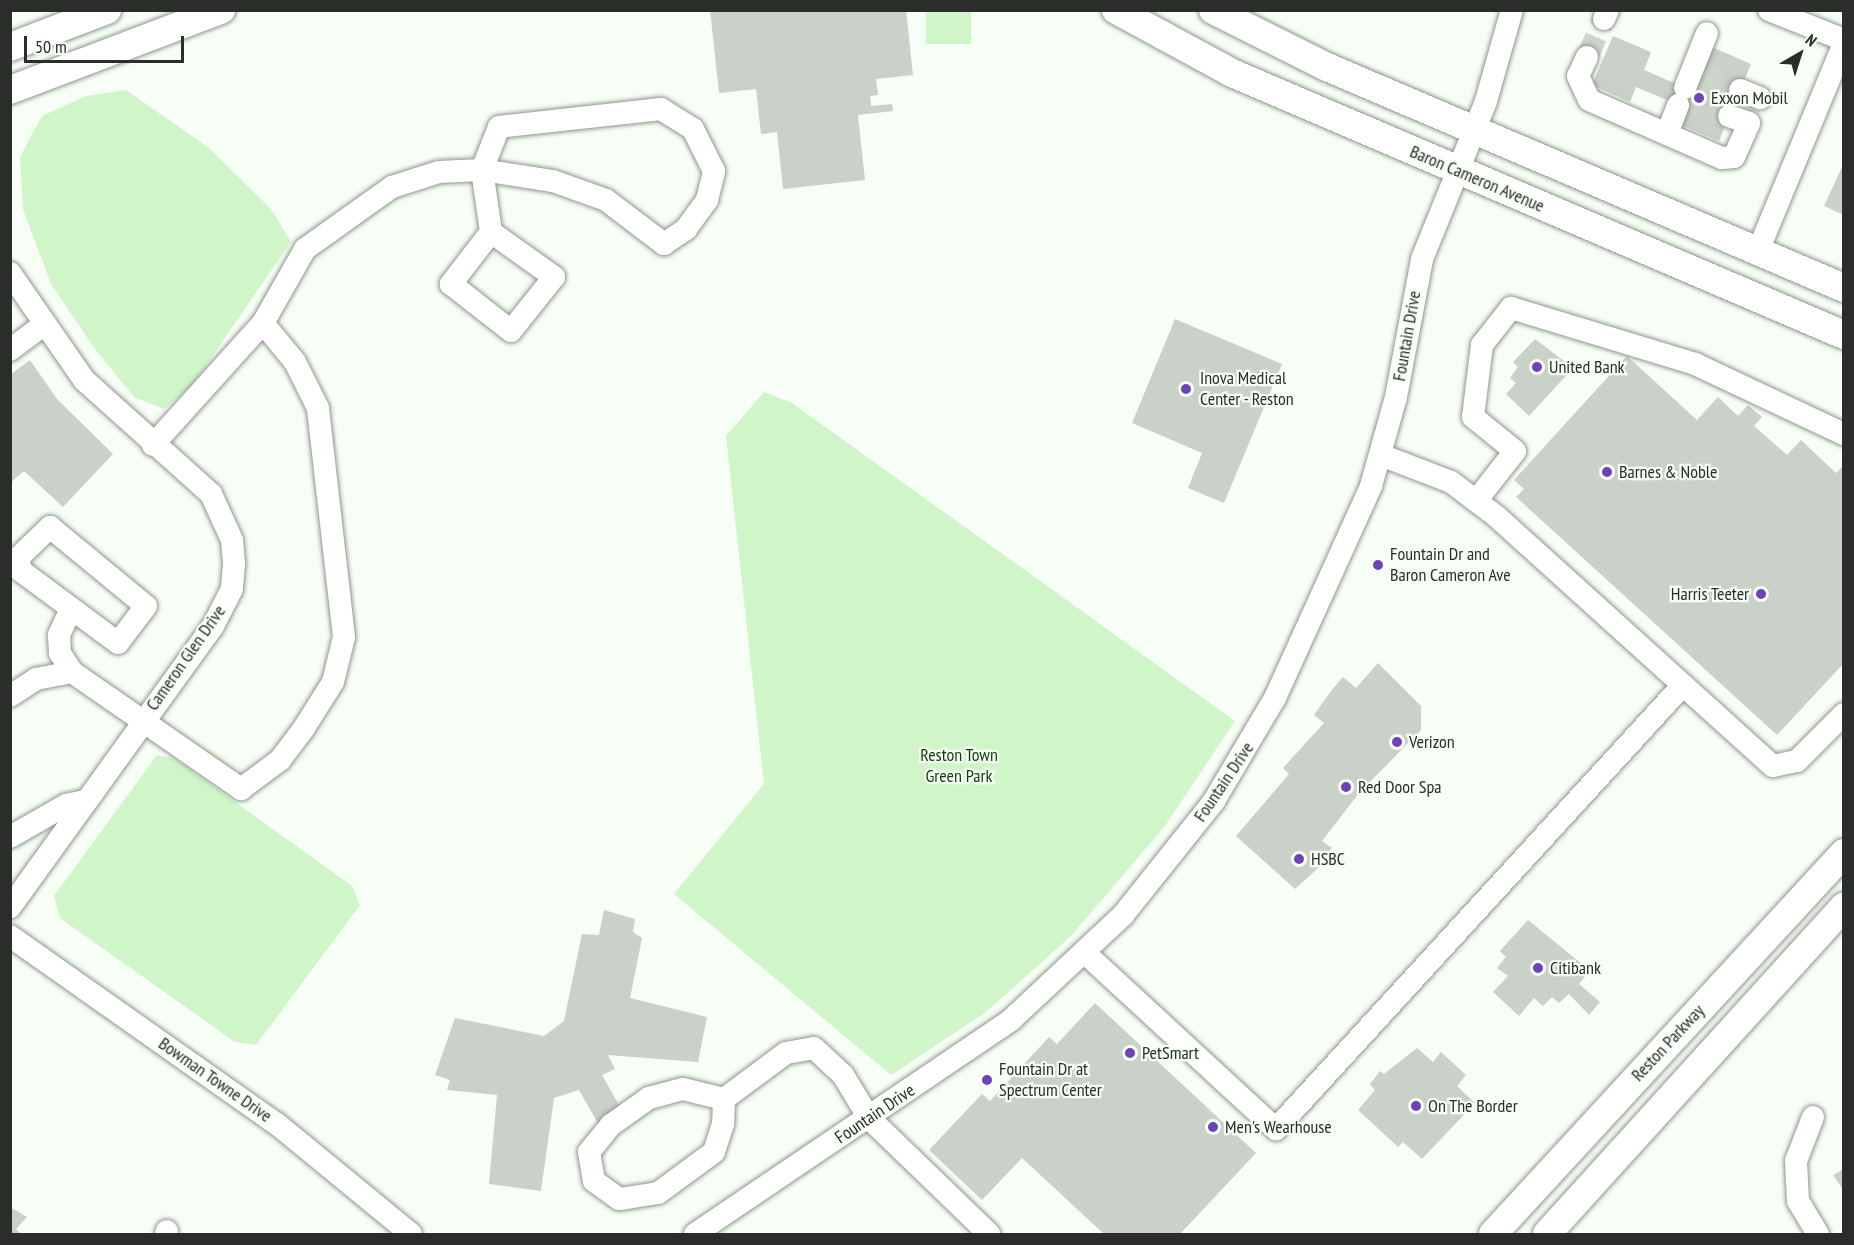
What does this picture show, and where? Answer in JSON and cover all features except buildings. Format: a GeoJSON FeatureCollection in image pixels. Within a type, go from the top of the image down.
{"type":"FeatureCollection","features":[{"type":"Feature","properties":{"kind":"main road"},"geometry":{"type":"LineString","coordinates":[[10,47],[107,10]]}},
{"type":"Feature","properties":{"kind":"main road"},"geometry":{"type":"LineString","coordinates":[[10,90],[221,10]]}},
{"type":"Feature","properties":{"kind":"main road","name":"Baron Cameron Avenue"},"geometry":{"type":"LineString","coordinates":[[1116,10],[1232,73],[1457,172],[1844,335]]}},
{"type":"Feature","properties":{"kind":"main road"},"geometry":{"type":"LineString","coordinates":[[1213,10],[1474,130],[1844,288]]}},
{"type":"Feature","properties":{"kind":"main road"},"geometry":{"type":"LineString","coordinates":[[10,108],[48,76]]}},
{"type":"Feature","properties":{"kind":"main road","name":"Reston Parkway"},"geometry":{"type":"LineString","coordinates":[[1493,1234],[1844,853]]}},
{"type":"Feature","properties":{"kind":"main road"},"geometry":{"type":"LineString","coordinates":[[1547,1234],[1844,907]]}},
{"type":"Feature","properties":{"kind":"street","name":"Fountain Drive"},"geometry":{"type":"LineString","coordinates":[[695,1234],[1012,1019],[1085,953],[1168,861],[1255,735],[1313,619],[1381,455],[1422,259],[1474,130],[1512,10]]}},
{"type":"Feature","properties":{"kind":"street"},"geometry":{"type":"LineString","coordinates":[[1758,251],[1844,42],[1768,10]]}},
{"type":"Feature","properties":{"kind":"street"},"geometry":{"type":"LineString","coordinates":[[1667,134],[1707,33]]}},
{"type":"Feature","properties":{"kind":"street"},"geometry":{"type":"LineString","coordinates":[[1587,57],[1578,76],[1589,100],[1722,158],[1734,157],[1749,123],[1729,116]]}},
{"type":"Feature","properties":{"kind":"street"},"geometry":{"type":"LineString","coordinates":[[153,445],[263,323],[305,249],[363,204],[392,186],[439,172],[482,170],[553,180],[606,200],[664,244],[686,229],[707,200],[714,171],[693,129],[661,110],[499,127],[482,170],[491,232],[451,284],[511,331],[554,277],[491,232]]}},
{"type":"Feature","properties":{"kind":"street","name":"Cameron Glen Drive"},"geometry":{"type":"LineString","coordinates":[[10,273],[42,326],[102,399],[211,494],[232,540],[234,564],[232,589],[213,626],[142,719],[10,907]]}},
{"type":"Feature","properties":{"kind":"street"},"geometry":{"type":"LineString","coordinates":[[1476,501],[1515,451],[1473,417],[1482,345],[1510,308],[1695,364],[1844,434]]}},
{"type":"Feature","properties":{"kind":"street"},"geometry":{"type":"LineString","coordinates":[[71,609],[59,635],[60,653],[72,672],[241,789],[280,760],[333,682],[344,637],[318,408],[294,362],[263,323]]}},
{"type":"Feature","properties":{"kind":"street"},"geometry":{"type":"LineString","coordinates":[[10,350],[42,326]]}},
{"type":"Feature","properties":{"kind":"street"},"geometry":{"type":"LineString","coordinates":[[1381,455],[1451,482],[1476,501],[1773,766],[1797,761],[1844,714]]}},
{"type":"Feature","properties":{"kind":"street"},"geometry":{"type":"LineString","coordinates":[[43,529],[56,530],[147,606],[118,643],[71,609],[18,565],[43,529]]}},
{"type":"Feature","properties":{"kind":"street"},"geometry":{"type":"LineString","coordinates":[[10,696],[36,679],[72,672]]}},
{"type":"Feature","properties":{"kind":"street"},"geometry":{"type":"LineString","coordinates":[[1085,953],[1276,1129],[1683,685]]}},
{"type":"Feature","properties":{"kind":"street"},"geometry":{"type":"LineString","coordinates":[[10,837],[66,805],[85,801]]}},
{"type":"Feature","properties":{"kind":"street","name":"Bowman Towne Drive"},"geometry":{"type":"LineString","coordinates":[[10,936],[277,1124],[411,1234]]}},
{"type":"Feature","properties":{"kind":"street"},"geometry":{"type":"LineString","coordinates":[[724,1099],[683,1089],[649,1098],[610,1125],[589,1152],[594,1181],[620,1198],[658,1194],[714,1152],[724,1099],[786,1053],[814,1048],[843,1075],[869,1118],[989,1234]]}},
{"type":"Feature","properties":{"kind":"street"},"geometry":{"type":"LineString","coordinates":[[1813,1117],[1796,1161],[1798,1201],[1818,1234]]}},
{"type":"Feature","properties":{"kind":"green space"},"geometry":{"type":"Polygon","coordinates":[[[926,11],[971,11],[971,44],[926,44],[926,11]]]}},
{"type":"Feature","properties":{"kind":"green space"},"geometry":{"type":"Polygon","coordinates":[[[126,90],[209,148],[271,209],[291,242],[193,384],[164,409],[134,397],[95,349],[51,284],[23,209],[20,157],[42,116],[86,96],[126,90]]]}},
{"type":"Feature","properties":{"kind":"green space","name":"Reston Town Green Park"},"geometry":{"type":"Polygon","coordinates":[[[764,392],[792,403],[1235,721],[1165,826],[1071,936],[986,1012],[891,1075],[674,894],[764,784],[726,436],[764,392]]]}},
{"type":"Feature","properties":{"kind":"green space"},"geometry":{"type":"Polygon","coordinates":[[[157,755],[175,759],[352,886],[360,905],[256,1045],[235,1042],[60,918],[54,896],[157,755]]]}},
{"type":"Feature","properties":{"kind":"tunnel"},"geometry":{"type":"LineString","coordinates":[[1587,57],[1604,19]]}},
{"type":"Feature","properties":{"kind":"tunnel"},"geometry":{"type":"LineString","coordinates":[[1701,72],[1740,90]]}},
{"type":"Feature","properties":{"kind":"tunnel"},"geometry":{"type":"LineString","coordinates":[[1682,97],[1729,116]]}},
{"type":"Feature","properties":{"kind":"place","name":"Exxon Mobil"},"geometry":{"type":"Point","coordinates":[1699,98]}},
{"type":"Feature","properties":{"kind":"place","name":"United Bank"},"geometry":{"type":"Point","coordinates":[1537,367]}},
{"type":"Feature","properties":{"kind":"place","name":"Inova Medical Center - Reston"},"geometry":{"type":"Point","coordinates":[1186,389]}},
{"type":"Feature","properties":{"kind":"place","name":"Barnes & Noble"},"geometry":{"type":"Point","coordinates":[1607,472]}},
{"type":"Feature","properties":{"kind":"place","name":"Fountain Dr and Baron Cameron Ave"},"geometry":{"type":"Point","coordinates":[1378,565]}},
{"type":"Feature","properties":{"kind":"place","name":"Harris Teeter"},"geometry":{"type":"Point","coordinates":[1761,594]}},
{"type":"Feature","properties":{"kind":"place","name":"Verizon"},"geometry":{"type":"Point","coordinates":[1397,742]}},
{"type":"Feature","properties":{"kind":"place","name":"Red Door Spa"},"geometry":{"type":"Point","coordinates":[1346,787]}},
{"type":"Feature","properties":{"kind":"place","name":"HSBC"},"geometry":{"type":"Point","coordinates":[1299,859]}},
{"type":"Feature","properties":{"kind":"place","name":"Citibank"},"geometry":{"type":"Point","coordinates":[1538,968]}},
{"type":"Feature","properties":{"kind":"place","name":"PetSmart"},"geometry":{"type":"Point","coordinates":[1130,1053]}},
{"type":"Feature","properties":{"kind":"place","name":"Fountain Dr at Spectrum Center"},"geometry":{"type":"Point","coordinates":[987,1080]}},
{"type":"Feature","properties":{"kind":"place","name":"On The Border"},"geometry":{"type":"Point","coordinates":[1416,1106]}},
{"type":"Feature","properties":{"kind":"place","name":"Men's Wearhouse"},"geometry":{"type":"Point","coordinates":[1213,1127]}}]}
